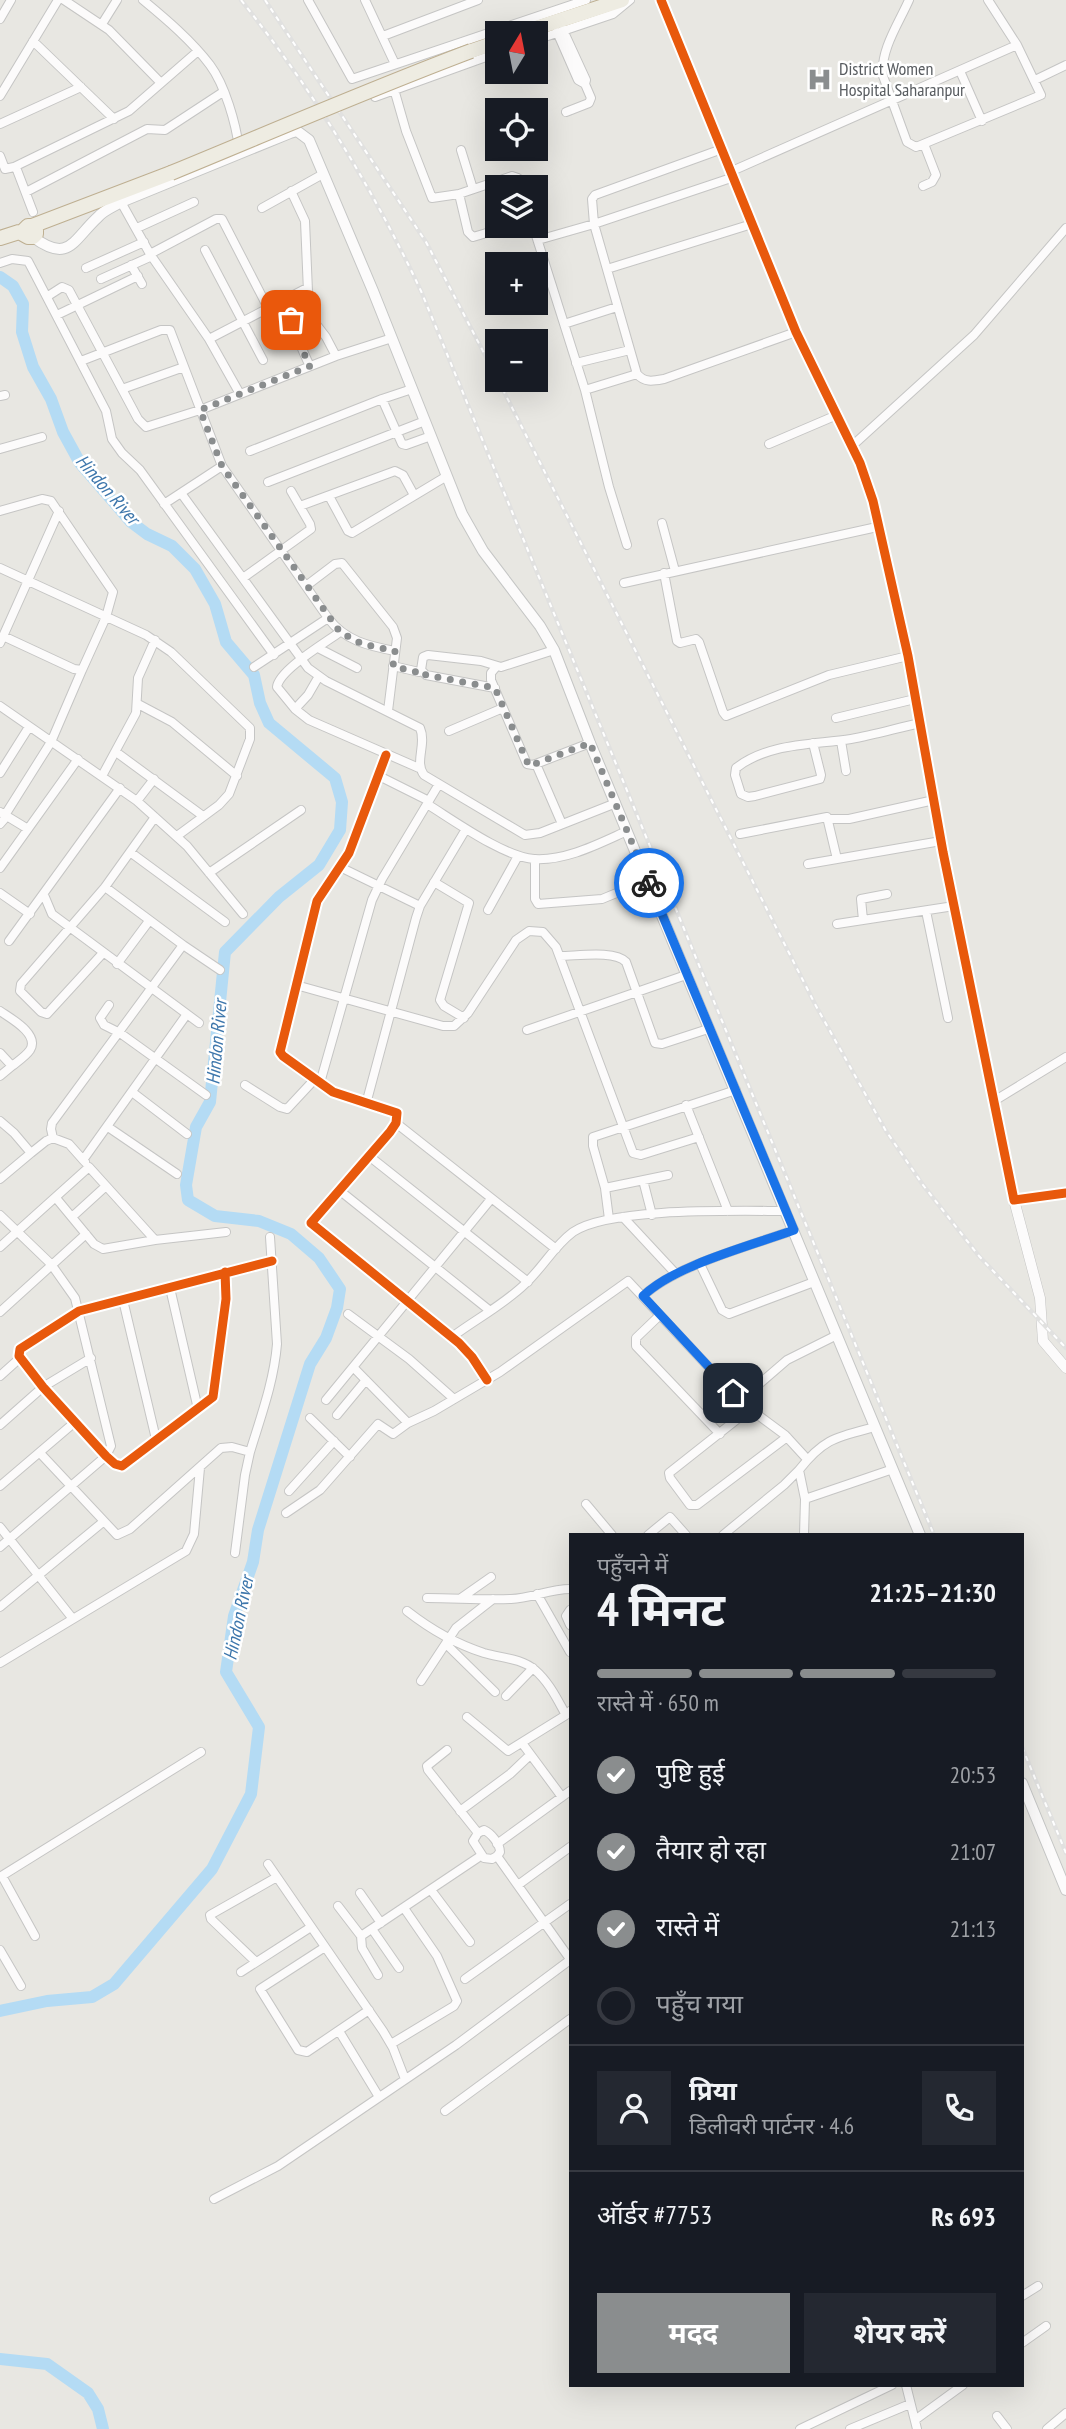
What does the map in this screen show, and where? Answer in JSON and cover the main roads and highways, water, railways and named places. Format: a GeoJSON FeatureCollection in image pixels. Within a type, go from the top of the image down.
{"type":"FeatureCollection","features":[{"type":"Feature","properties":{"kind":"highway"},"geometry":{"type":"LineString","coordinates":[[548,24],[622,0]]}},
{"type":"Feature","properties":{"kind":"highway"},"geometry":{"type":"LineString","coordinates":[[4,236],[171,173],[374,88],[485,46]]}},
{"type":"Feature","properties":{"kind":"main road"},"geometry":{"type":"LineString","coordinates":[[30,227],[47,247],[56,250],[65,248],[75,244],[100,214],[121,202],[297,131],[309,140],[462,514],[483,551],[540,626],[554,650],[708,1029],[736,1090],[835,1335],[919,1533]]}},
{"type":"Feature","properties":{"kind":"main road"},"geometry":{"type":"LineString","coordinates":[[1024,1788],[1066,1890]]}},
{"type":"Feature","properties":{"kind":"waterway","name":"Hindon River"},"geometry":{"type":"LineString","coordinates":[[0,277],[13,286],[23,304],[22,332],[33,367],[80,463],[131,522],[147,534],[172,546],[195,569],[215,604],[226,642],[254,675],[260,703],[269,723],[335,778],[342,802],[340,830],[319,865],[279,897],[225,952],[210,1102],[196,1127],[186,1185],[188,1200],[215,1216],[259,1221],[291,1234],[319,1258],[340,1289],[337,1308],[326,1338],[310,1364],[258,1530],[253,1562],[234,1616],[226,1672],[259,1727],[251,1794],[212,1869],[114,1984],[92,1997],[47,2001],[0,2011]]}},
{"type":"Feature","properties":{"kind":"waterway","name":"Hindon River"},"geometry":{"type":"LineString","coordinates":[[0,2359],[47,2364],[88,2393],[98,2409],[103,2429]]}},
{"type":"Feature","properties":{"kind":"railway"},"geometry":{"type":"LineString","coordinates":[[241,0],[293,69],[340,140],[421,291],[933,1533]]}},
{"type":"Feature","properties":{"kind":"railway"},"geometry":{"type":"LineString","coordinates":[[265,0],[426,242],[485,355]]}},
{"type":"Feature","properties":{"kind":"railway"},"geometry":{"type":"LineString","coordinates":[[504,392],[816,1006],[886,1131],[923,1185],[979,1256],[1066,1348]]}},
{"type":"Feature","properties":{"kind":"railway"},"geometry":{"type":"LineString","coordinates":[[1024,1752],[1066,1853]]}},
{"type":"Feature","properties":{"kind":"place","name":"District Women Hospital Saharanpur"},"geometry":{"type":"Point","coordinates":[819,79]}}]}
